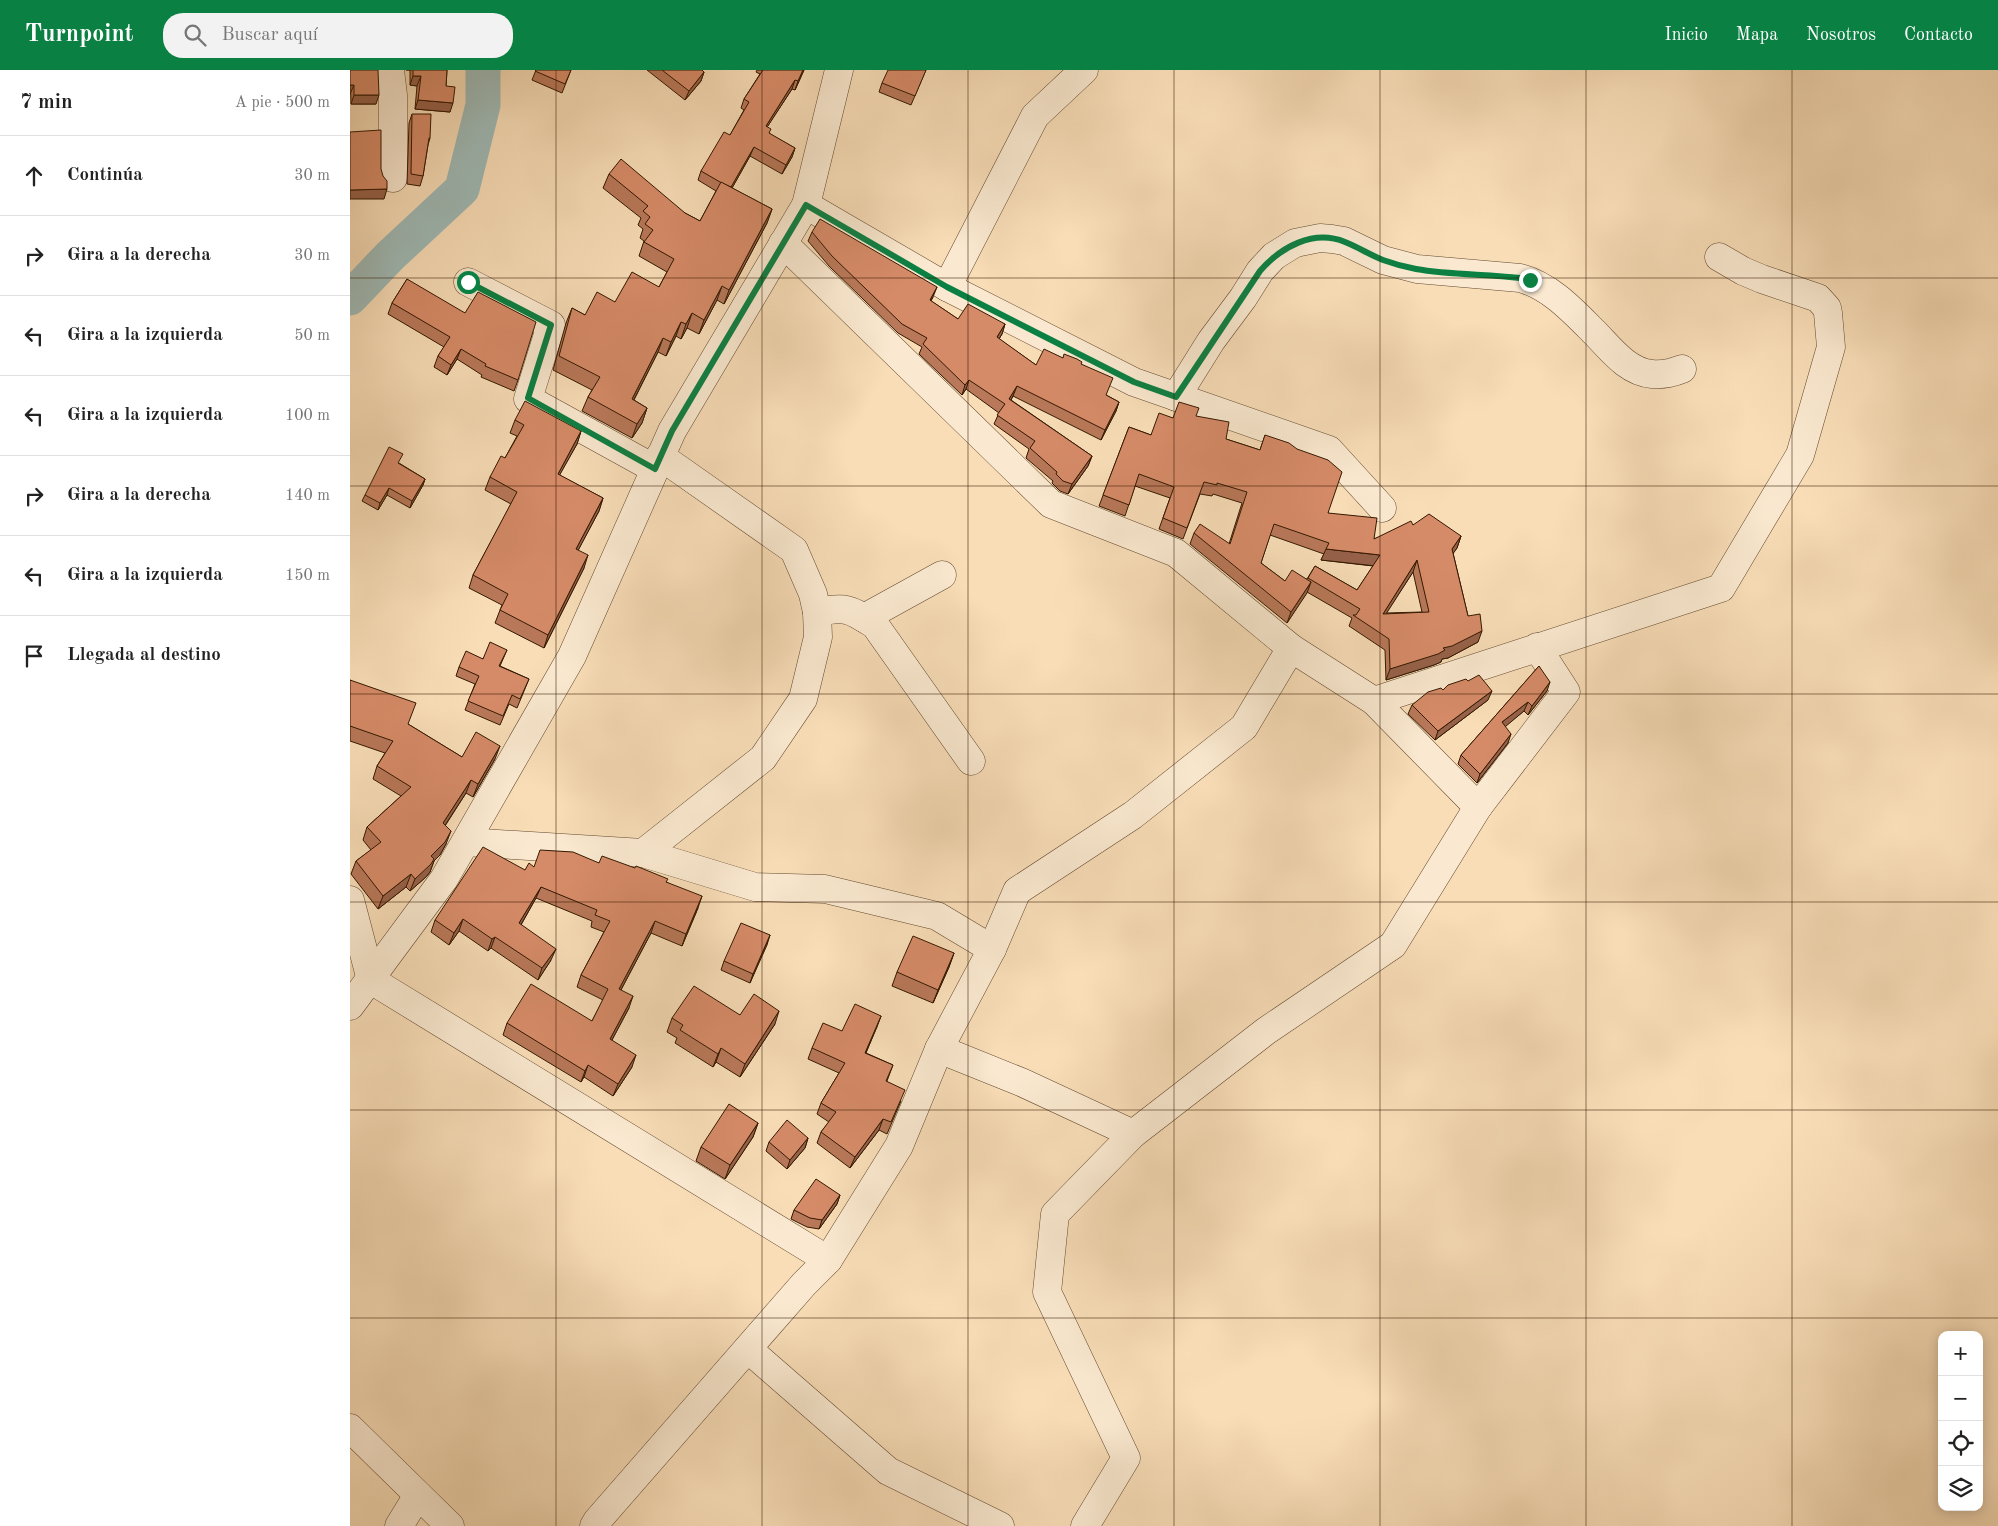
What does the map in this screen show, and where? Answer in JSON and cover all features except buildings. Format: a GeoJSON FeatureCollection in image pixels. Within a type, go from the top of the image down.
{"type":"FeatureCollection","features":[{"type":"Feature","properties":{"kind":"street"},"geometry":{"type":"LineString","coordinates":[[390,70],[393,95],[393,178]]}},
{"type":"Feature","properties":{"kind":"street"},"geometry":{"type":"LineString","coordinates":[[350,1006],[371,980],[444,878],[572,656],[672,431],[806,205],[839,70]]}},
{"type":"Feature","properties":{"kind":"street"},"geometry":{"type":"LineString","coordinates":[[947,287],[1035,116],[1084,70]]}},
{"type":"Feature","properties":{"kind":"street"},"geometry":{"type":"LineString","coordinates":[[806,205],[947,287],[1134,382],[1329,450],[1382,508]]}},
{"type":"Feature","properties":{"kind":"street"},"geometry":{"type":"LineString","coordinates":[[1176,397],[1211,341],[1266,263],[1295,243],[1320,238],[1344,241],[1383,260],[1417,269],[1530,280],[1550,292],[1595,332],[1616,355],[1628,364],[1650,374],[1669,374],[1682,369]]}},
{"type":"Feature","properties":{"kind":"street"},"geometry":{"type":"LineString","coordinates":[[783,243],[1052,504],[1176,553],[1291,648],[1374,701],[1478,807]]}},
{"type":"Feature","properties":{"kind":"street"},"geometry":{"type":"LineString","coordinates":[[1374,701],[1721,588],[1800,454],[1831,347],[1831,330],[1826,308],[1818,298],[1762,280],[1720,258]]}},
{"type":"Feature","properties":{"kind":"street"},"geometry":{"type":"LineString","coordinates":[[468,282],[551,325],[528,398],[658,462],[794,550],[813,594],[817,612],[818,637],[803,699],[763,758],[643,853]]}},
{"type":"Feature","properties":{"kind":"street"},"geometry":{"type":"LineString","coordinates":[[864,618],[942,575]]}},
{"type":"Feature","properties":{"kind":"street"},"geometry":{"type":"LineString","coordinates":[[817,612],[837,608],[852,610],[875,625],[971,761]]}},
{"type":"Feature","properties":{"kind":"street"},"geometry":{"type":"LineString","coordinates":[[1085,1526],[1126,1458],[1047,1292],[1055,1214],[1133,1134],[1266,1031],[1393,945],[1478,807],[1566,692],[1537,647]]}},
{"type":"Feature","properties":{"kind":"street"},"geometry":{"type":"LineString","coordinates":[[594,1526],[804,1284],[828,1260],[899,1146],[939,1049],[992,949],[1017,890],[1133,815],[1244,727],[1291,648]]}},
{"type":"Feature","properties":{"kind":"street"},"geometry":{"type":"LineString","coordinates":[[466,842],[643,853],[755,887],[825,889],[937,916],[992,949]]}},
{"type":"Feature","properties":{"kind":"street"},"geometry":{"type":"LineString","coordinates":[[350,900],[371,980],[828,1260]]}},
{"type":"Feature","properties":{"kind":"street"},"geometry":{"type":"LineString","coordinates":[[939,1049],[1021,1082],[1133,1134]]}},
{"type":"Feature","properties":{"kind":"street"},"geometry":{"type":"LineString","coordinates":[[748,1349],[888,1471],[1000,1526]]}},
{"type":"Feature","properties":{"kind":"street"},"geometry":{"type":"LineString","coordinates":[[350,1428],[450,1526]]}},
{"type":"Feature","properties":{"kind":"street"},"geometry":{"type":"LineString","coordinates":[[398,1526],[418,1495]]}},
{"type":"Feature","properties":{"kind":"waterway"},"geometry":{"type":"LineString","coordinates":[[350,298],[390,256],[462,189],[483,105],[483,70]]}},
{"type":"Feature","properties":{"kind":"route"},"geometry":{"type":"LineString","coordinates":[[468,282],[551,325],[528,398],[655,469],[672,431],[806,205],[947,287],[1134,382],[1176,397],[1211,341],[1266,263],[1284,249],[1307,239],[1320,238],[1344,241],[1383,260],[1417,269],[1530,280]]}}]}
